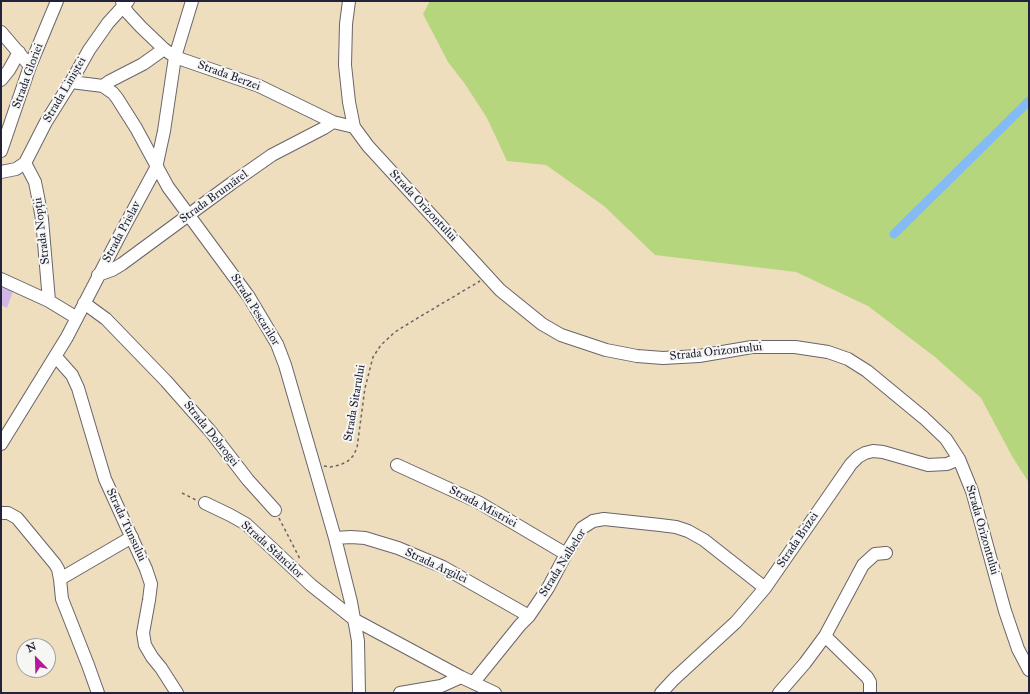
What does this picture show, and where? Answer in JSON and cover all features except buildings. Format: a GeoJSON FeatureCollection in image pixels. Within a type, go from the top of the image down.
{"type":"FeatureCollection","features":[{"type":"Feature","properties":{"kind":"street","name":"Strada Gloriei"},"geometry":{"type":"LineString","coordinates":[[1,151],[30,66],[57,1]]}},
{"type":"Feature","properties":{"kind":"street","name":"Strada Prislav"},"geometry":{"type":"LineString","coordinates":[[1,444],[56,357],[98,275],[156,168],[164,131],[175,57],[192,1]]}},
{"type":"Feature","properties":{"kind":"street","name":"Strada Orizontului"},"geometry":{"type":"LineString","coordinates":[[349,1],[346,24],[346,65],[349,102],[354,127],[368,146],[500,290],[542,324],[562,335],[606,350],[637,356],[663,358],[699,356],[752,347],[795,346],[828,352],[848,359],[867,371],[924,418],[946,439],[959,459],[972,491],[1010,626],[1018,649],[1029,670]]}},
{"type":"Feature","properties":{"kind":"street","name":"Strada Berzei"},"geometry":{"type":"LineString","coordinates":[[124,3],[141,27],[164,49],[175,57],[259,86],[333,122],[354,127]]}},
{"type":"Feature","properties":{"kind":"street","name":"Strada Liniștei"},"geometry":{"type":"LineString","coordinates":[[25,163],[55,107],[89,50],[124,3]]}},
{"type":"Feature","properties":{"kind":"street"},"geometry":{"type":"LineString","coordinates":[[1,32],[30,66]]}},
{"type":"Feature","properties":{"kind":"street"},"geometry":{"type":"LineString","coordinates":[[71,82],[103,86],[143,64],[164,49]]}},
{"type":"Feature","properties":{"kind":"street"},"geometry":{"type":"LineString","coordinates":[[1,80],[16,60],[19,52]]}},
{"type":"Feature","properties":{"kind":"street","name":"Strada Pescarilor"},"geometry":{"type":"LineString","coordinates":[[103,86],[117,98],[141,137],[156,168],[168,187],[188,216],[249,296],[277,344],[285,365],[335,538],[355,620],[359,693]]}},
{"type":"Feature","properties":{"kind":"street","name":"Strada Brumărel"},"geometry":{"type":"LineString","coordinates":[[98,275],[112,270],[122,264],[272,155],[333,122]]}},
{"type":"Feature","properties":{"kind":"street"},"geometry":{"type":"LineString","coordinates":[[1,172],[16,169],[25,163]]}},
{"type":"Feature","properties":{"kind":"street","name":"Strada Nopții"},"geometry":{"type":"LineString","coordinates":[[25,163],[35,182],[42,219],[49,301]]}},
{"type":"Feature","properties":{"kind":"street"},"geometry":{"type":"LineString","coordinates":[[1,280],[49,301],[77,318]]}},
{"type":"Feature","properties":{"kind":"street","name":"Strada Dobrogei"},"geometry":{"type":"LineString","coordinates":[[84,303],[106,319],[166,381],[211,432],[248,480],[275,510]]}},
{"type":"Feature","properties":{"kind":"street","name":"Strada Tunsului"},"geometry":{"type":"LineString","coordinates":[[56,357],[72,376],[78,388],[105,479],[146,569],[150,584],[143,633],[145,645],[177,693]]}},
{"type":"Feature","properties":{"kind":"street","name":"Strada Brizei"},"geometry":{"type":"LineString","coordinates":[[661,693],[736,622],[765,588],[851,464],[858,457],[864,453],[873,451],[883,452],[928,464],[947,464],[959,459]]}},
{"type":"Feature","properties":{"kind":"street","name":"Strada Mistriei"},"geometry":{"type":"LineString","coordinates":[[398,465],[478,502],[566,554]]}},
{"type":"Feature","properties":{"kind":"street","name":"Strada Stâncilor"},"geometry":{"type":"LineString","coordinates":[[205,503],[246,524],[312,585],[355,620],[461,677],[495,693]]}},
{"type":"Feature","properties":{"kind":"street"},"geometry":{"type":"LineString","coordinates":[[1,513],[8,513],[17,518],[58,569],[62,599],[98,693]]}},
{"type":"Feature","properties":{"kind":"street","name":"Strada Nalbelor"},"geometry":{"type":"LineString","coordinates":[[474,682],[528,616],[548,588],[582,528],[593,521],[619,520],[676,527],[688,531],[704,540],[765,588]]}},
{"type":"Feature","properties":{"kind":"street"},"geometry":{"type":"LineString","coordinates":[[60,579],[132,537]]}},
{"type":"Feature","properties":{"kind":"street","name":"Strada Argilei"},"geometry":{"type":"LineString","coordinates":[[335,538],[365,538],[398,548],[443,567],[528,616]]}},
{"type":"Feature","properties":{"kind":"street"},"geometry":{"type":"LineString","coordinates":[[779,693],[805,663],[825,636],[863,565],[875,554],[886,553]]}},
{"type":"Feature","properties":{"kind":"street"},"geometry":{"type":"LineString","coordinates":[[825,636],[867,677],[870,682],[870,693]]}},
{"type":"Feature","properties":{"kind":"street"},"geometry":{"type":"LineString","coordinates":[[400,693],[441,686],[461,677]]}},
{"type":"Feature","properties":{"kind":"path","name":"Strada Sitarului"},"geometry":{"type":"LineString","coordinates":[[314,465],[330,467],[340,465],[348,462],[353,456],[357,448],[365,388],[373,357],[380,345],[395,332],[488,276]]}},
{"type":"Feature","properties":{"kind":"path"},"geometry":{"type":"LineString","coordinates":[[182,493],[205,503]]}},
{"type":"Feature","properties":{"kind":"path"},"geometry":{"type":"LineString","coordinates":[[275,510],[300,559]]}},
{"type":"Feature","properties":{"kind":"green space"},"geometry":{"type":"Polygon","coordinates":[[[430,1],[1029,1],[1029,483],[1012,456],[981,398],[935,357],[868,306],[796,272],[655,255],[604,206],[546,165],[507,161],[487,118],[465,84],[448,62],[423,14],[430,1]]]}},
{"type":"Feature","properties":{"kind":"waterway"},"geometry":{"type":"LineString","coordinates":[[894,234],[1029,101]]}}]}
